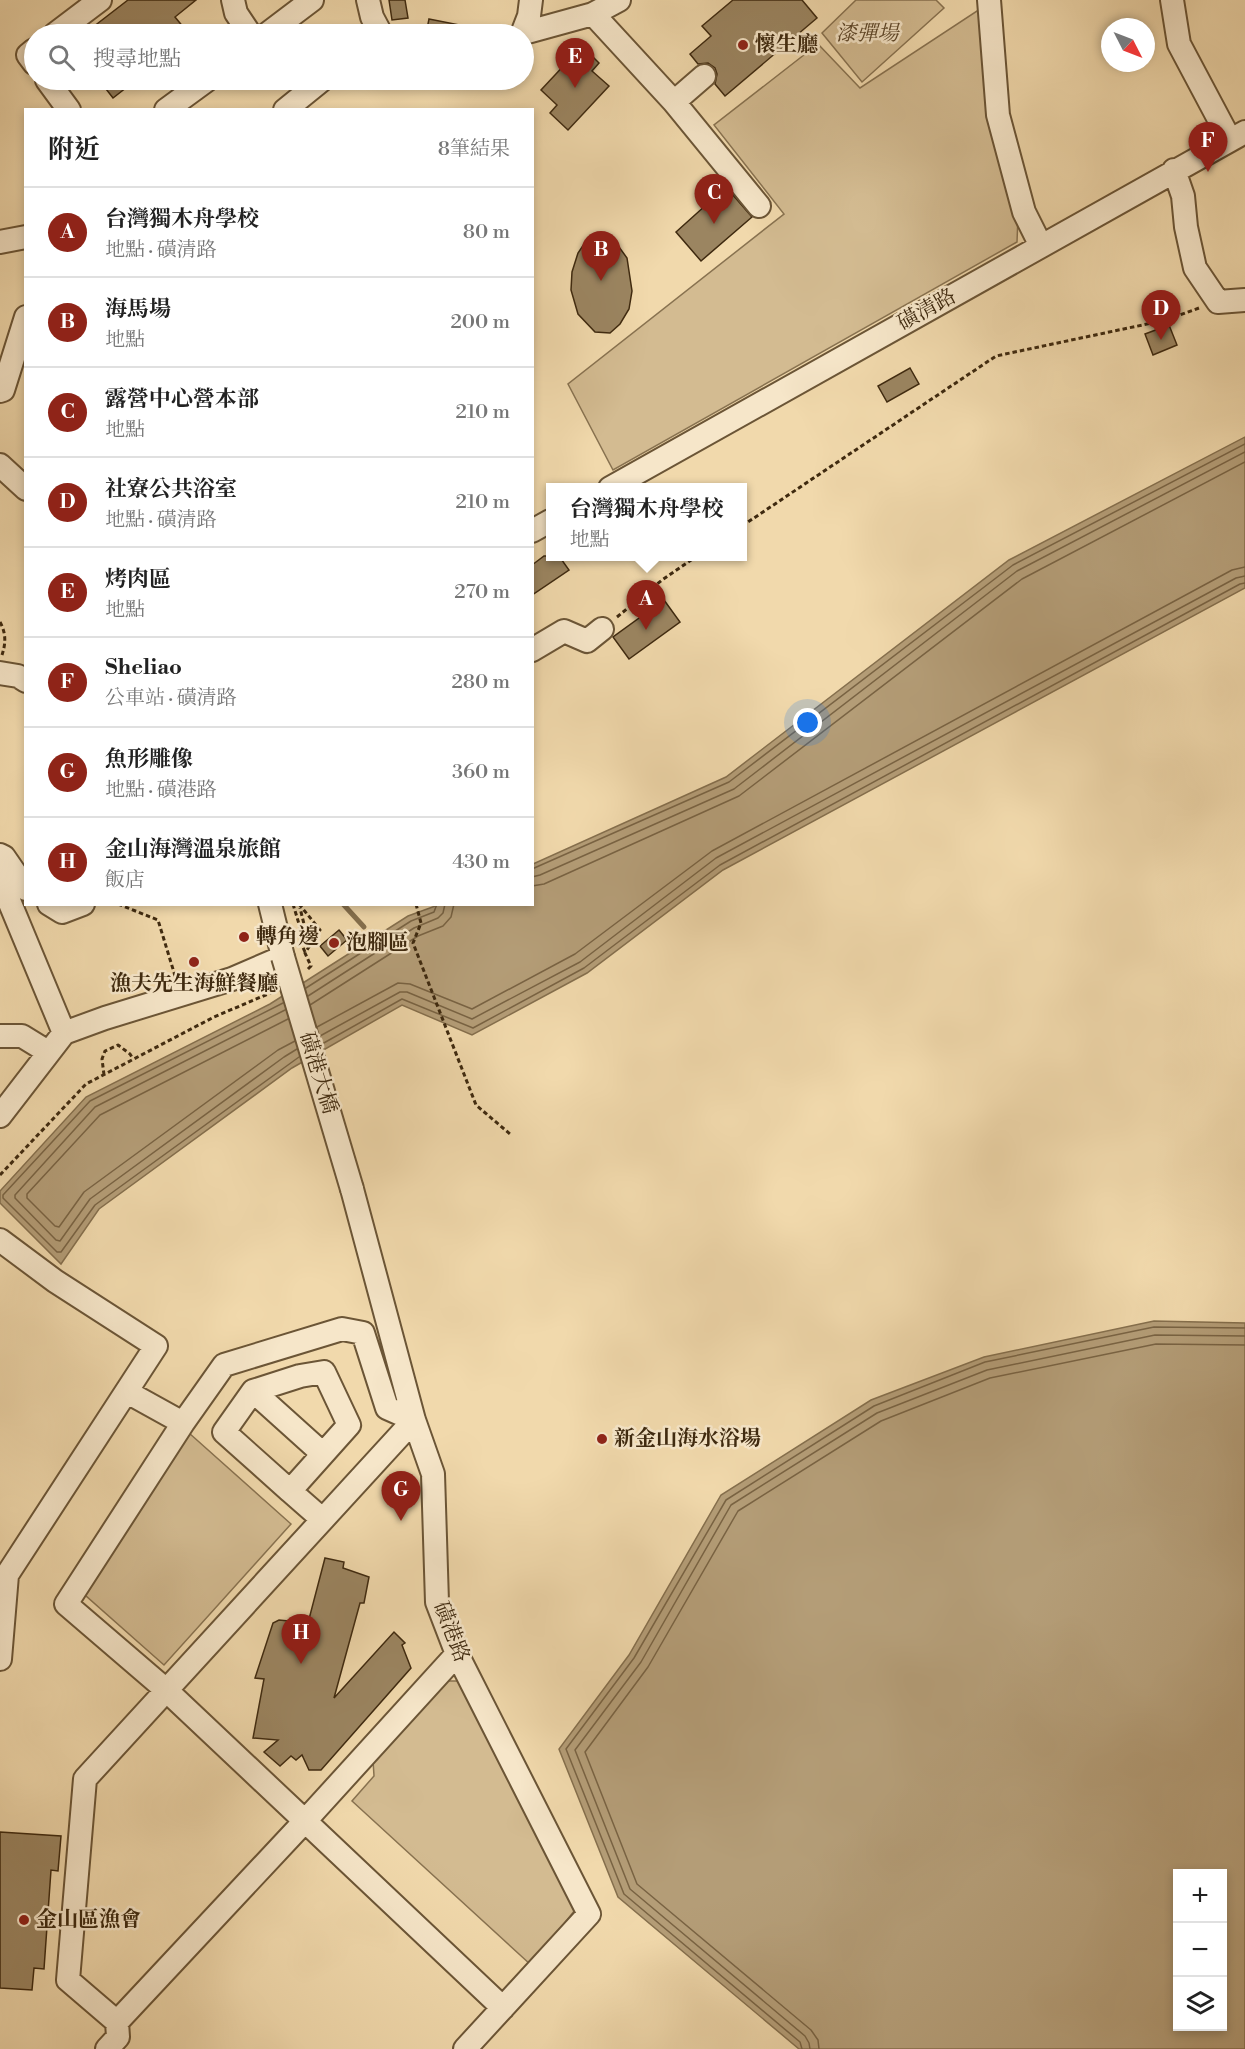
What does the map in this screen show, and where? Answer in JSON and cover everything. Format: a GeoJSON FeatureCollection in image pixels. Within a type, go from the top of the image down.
{"type":"FeatureCollection","features":[{"type":"Feature","properties":{"kind":"street"},"geometry":{"type":"LineString","coordinates":[[68,24],[100,0]]}},
{"type":"Feature","properties":{"kind":"street"},"geometry":{"type":"LineString","coordinates":[[233,0],[236,14],[243,24]]}},
{"type":"Feature","properties":{"kind":"street"},"geometry":{"type":"LineString","coordinates":[[280,24],[312,0]]}},
{"type":"Feature","properties":{"kind":"street"},"geometry":{"type":"LineString","coordinates":[[368,0],[375,24]]}},
{"type":"Feature","properties":{"kind":"street"},"geometry":{"type":"LineString","coordinates":[[526,24],[531,0]]}},
{"type":"Feature","properties":{"kind":"street"},"geometry":{"type":"LineString","coordinates":[[534,31],[593,14],[619,0]]}},
{"type":"Feature","properties":{"kind":"street"},"geometry":{"type":"LineString","coordinates":[[990,0],[999,115],[1024,212],[1041,246]]}},
{"type":"Feature","properties":{"kind":"street"},"geometry":{"type":"LineString","coordinates":[[1172,0],[1179,44],[1238,136]]}},
{"type":"Feature","properties":{"kind":"street"},"geometry":{"type":"LineString","coordinates":[[593,14],[675,102],[759,206]]}},
{"type":"Feature","properties":{"kind":"street"},"geometry":{"type":"LineString","coordinates":[[675,102],[704,76]]}},
{"type":"Feature","properties":{"kind":"street"},"geometry":{"type":"LineString","coordinates":[[54,90],[68,108]]}},
{"type":"Feature","properties":{"kind":"street"},"geometry":{"type":"LineString","coordinates":[[169,108],[193,90]]}},
{"type":"Feature","properties":{"kind":"street"},"geometry":{"type":"LineString","coordinates":[[287,108],[310,90]]}},
{"type":"Feature","properties":{"kind":"street","name":"磺清路"},"geometry":{"type":"LineString","coordinates":[[619,483],[1238,136]]}},
{"type":"Feature","properties":{"kind":"street"},"geometry":{"type":"LineString","coordinates":[[1174,170],[1183,196],[1186,227],[1195,268],[1218,302],[1245,300]]}},
{"type":"Feature","properties":{"kind":"street"},"geometry":{"type":"LineString","coordinates":[[0,242],[24,237]]}},
{"type":"Feature","properties":{"kind":"street"},"geometry":{"type":"LineString","coordinates":[[0,391],[3,390],[24,322]]}},
{"type":"Feature","properties":{"kind":"street"},"geometry":{"type":"LineString","coordinates":[[0,465],[24,487]]}},
{"type":"Feature","properties":{"kind":"street"},"geometry":{"type":"LineString","coordinates":[[534,649],[564,631],[586,641],[602,629]]}},
{"type":"Feature","properties":{"kind":"street"},"geometry":{"type":"LineString","coordinates":[[0,673],[18,676],[24,680]]}},
{"type":"Feature","properties":{"kind":"street"},"geometry":{"type":"LineString","coordinates":[[0,855],[4,857],[24,885]]}},
{"type":"Feature","properties":{"kind":"street"},"geometry":{"type":"LineString","coordinates":[[0,879],[64,1033]]}},
{"type":"Feature","properties":{"kind":"street"},"geometry":{"type":"LineString","coordinates":[[52,906],[62,912],[78,906]]}},
{"type":"Feature","properties":{"kind":"street"},"geometry":{"type":"LineString","coordinates":[[0,1116],[64,1033],[232,979],[294,955],[271,906]]}},
{"type":"Feature","properties":{"kind":"street","name":"磺港大橋"},"geometry":{"type":"LineString","coordinates":[[294,955],[352,1189]]}},
{"type":"Feature","properties":{"kind":"street"},"geometry":{"type":"LineString","coordinates":[[0,1036],[22,1036],[48,1052]]}},
{"type":"Feature","properties":{"kind":"street","name":"磺港路"},"geometry":{"type":"LineString","coordinates":[[352,1189],[414,1420],[433,1474],[437,1602],[457,1654],[589,1914],[503,2008]]}},
{"type":"Feature","properties":{"kind":"street"},"geometry":{"type":"LineString","coordinates":[[0,1240],[56,1281],[156,1346],[7,1575],[0,1659]]}},
{"type":"Feature","properties":{"kind":"street"},"geometry":{"type":"LineString","coordinates":[[107,2049],[118,2037],[117,2022],[68,1980],[84,1779],[165,1689],[414,1420],[387,1408],[363,1333],[342,1329],[224,1365],[183,1423],[66,1604],[165,1689],[503,2008],[465,2049]]}},
{"type":"Feature","properties":{"kind":"street"},"geometry":{"type":"LineString","coordinates":[[290,1491],[349,1425],[324,1372],[300,1376],[253,1391],[224,1432],[290,1491],[322,1519]]}},
{"type":"Feature","properties":{"kind":"street"},"geometry":{"type":"LineString","coordinates":[[253,1391],[323,1454]]}},
{"type":"Feature","properties":{"kind":"street"},"geometry":{"type":"LineString","coordinates":[[127,1392],[183,1423]]}},
{"type":"Feature","properties":{"kind":"street"},"geometry":{"type":"LineString","coordinates":[[117,2022],[457,1654]]}},
{"type":"Feature","properties":{"kind":"path"},"geometry":{"type":"LineString","coordinates":[[747,523],[996,356],[1166,320],[1218,302]]}},
{"type":"Feature","properties":{"kind":"path"},"geometry":{"type":"LineString","coordinates":[[602,629],[662,580],[690,561]]}},
{"type":"Feature","properties":{"kind":"path"},"geometry":{"type":"LineString","coordinates":[[0,622],[6,645],[0,659]]}},
{"type":"Feature","properties":{"kind":"path"},"geometry":{"type":"LineString","coordinates":[[123,906],[158,920],[181,995]]}},
{"type":"Feature","properties":{"kind":"path"},"geometry":{"type":"LineString","coordinates":[[294,906],[302,934],[306,932],[299,906]]}},
{"type":"Feature","properties":{"kind":"path"},"geometry":{"type":"LineString","coordinates":[[294,955],[320,930],[300,906]]}},
{"type":"Feature","properties":{"kind":"path"},"geometry":{"type":"LineString","coordinates":[[417,906],[421,923],[412,943],[476,1105],[510,1134]]}},
{"type":"Feature","properties":{"kind":"path"},"geometry":{"type":"LineString","coordinates":[[294,955],[306,938],[315,937]]}},
{"type":"Feature","properties":{"kind":"path"},"geometry":{"type":"LineString","coordinates":[[294,955],[311,966],[304,973]]}},
{"type":"Feature","properties":{"kind":"path"},"geometry":{"type":"LineString","coordinates":[[0,1175],[86,1084],[214,1017],[280,988]]}},
{"type":"Feature","properties":{"kind":"path"},"geometry":{"type":"LineString","coordinates":[[104,1075],[102,1059],[105,1051],[118,1045],[134,1059]]}},
{"type":"Feature","properties":{"kind":"green space","name":"漆彈場"},"geometry":{"type":"Polygon","coordinates":[[[856,0],[936,0],[944,8],[862,82],[822,33],[856,0]]]}},
{"type":"Feature","properties":{"kind":"green space"},"geometry":{"type":"Polygon","coordinates":[[[980,9],[1018,216],[1017,242],[613,470],[568,384],[784,214],[714,125],[818,44],[860,88],[980,9]]]}},
{"type":"Feature","properties":{"kind":"green space"},"geometry":{"type":"Polygon","coordinates":[[[189,1433],[291,1524],[164,1665],[85,1595],[189,1433]]]}},
{"type":"Feature","properties":{"kind":"green space"},"geometry":{"type":"Polygon","coordinates":[[[446,1681],[464,1681],[575,1910],[531,1965],[352,1801],[374,1776],[373,1760],[446,1681]]]}},
{"type":"Feature","properties":{"kind":"water"},"geometry":{"type":"Polygon","coordinates":[[[1245,437],[1245,588],[723,870],[587,973],[472,1035],[402,1005],[292,1068],[99,1209],[61,1264],[0,1203],[0,1191],[86,1097],[270,1004],[408,916],[435,906],[534,906],[534,864],[726,777],[1009,560],[1245,437]]]}},
{"type":"Feature","properties":{"kind":"water"},"geometry":{"type":"Polygon","coordinates":[[[1154,1321],[1245,1323],[1245,2049],[799,2049],[618,1897],[559,1749],[629,1655],[721,1495],[871,1400],[984,1357],[1154,1321]]]}},
{"type":"Feature","properties":{"kind":"building"},"geometry":{"type":"Polygon","coordinates":[[[128,0],[196,0],[175,17],[181,24],[97,24],[128,0]]]}},
{"type":"Feature","properties":{"kind":"building"},"geometry":{"type":"Polygon","coordinates":[[[389,0],[405,0],[408,18],[392,20],[389,0]]]}},
{"type":"Feature","properties":{"kind":"building","name":"懷生廳"},"geometry":{"type":"Polygon","coordinates":[[[733,0],[802,0],[817,18],[725,96],[715,84],[717,74],[715,68],[708,63],[698,64],[690,54],[711,36],[702,26],[733,0]]]}},
{"type":"Feature","properties":{"kind":"building"},"geometry":{"type":"Polygon","coordinates":[[[429,19],[455,24],[428,24],[429,19]]]}},
{"type":"Feature","properties":{"kind":"building"},"geometry":{"type":"Polygon","coordinates":[[[582,46],[599,63],[592,71],[609,86],[568,130],[550,113],[557,105],[541,90],[582,46]]]}},
{"type":"Feature","properties":{"kind":"building"},"geometry":{"type":"Polygon","coordinates":[[[107,90],[123,90],[113,98],[107,90]]]}},
{"type":"Feature","properties":{"kind":"building"},"geometry":{"type":"Polygon","coordinates":[[[726,187],[752,217],[701,261],[676,232],[726,187]]]}},
{"type":"Feature","properties":{"kind":"building"},"geometry":{"type":"Polygon","coordinates":[[[603,234],[614,240],[627,258],[632,291],[629,309],[620,324],[610,333],[595,332],[578,314],[571,290],[572,272],[578,253],[584,244],[603,234]]]}},
{"type":"Feature","properties":{"kind":"building"},"geometry":{"type":"Polygon","coordinates":[[[1169,325],[1177,345],[1153,355],[1145,334],[1169,325]]]}},
{"type":"Feature","properties":{"kind":"building"},"geometry":{"type":"Polygon","coordinates":[[[910,368],[919,384],[887,402],[878,386],[910,368]]]}},
{"type":"Feature","properties":{"kind":"building"},"geometry":{"type":"Polygon","coordinates":[[[546,556],[546,561],[563,561],[569,570],[534,594],[534,564],[546,556]]]}},
{"type":"Feature","properties":{"kind":"building"},"geometry":{"type":"Polygon","coordinates":[[[664,600],[680,622],[629,659],[613,637],[664,600]]]}},
{"type":"Feature","properties":{"kind":"building","name":"泡腳區"},"geometry":{"type":"Polygon","coordinates":[[[339,930],[347,940],[328,956],[320,946],[339,930]]]}},
{"type":"Feature","properties":{"kind":"building"},"geometry":{"type":"Polygon","coordinates":[[[325,1558],[344,1562],[343,1568],[369,1577],[364,1603],[360,1603],[334,1698],[394,1632],[405,1643],[402,1645],[411,1668],[321,1770],[309,1770],[302,1755],[296,1760],[291,1756],[280,1766],[264,1752],[278,1740],[253,1738],[264,1679],[255,1678],[273,1623],[279,1620],[308,1623],[325,1558]]]}},
{"type":"Feature","properties":{"kind":"building","name":"金山區漁會"},"geometry":{"type":"Polygon","coordinates":[[[0,1832],[61,1836],[58,1871],[51,1870],[44,1969],[34,1968],[32,1990],[0,1988],[0,1832]]]}},
{"type":"Feature","properties":{"kind":"waterway"},"geometry":{"type":"LineString","coordinates":[[345,906],[364,927]]}},
{"type":"Feature","properties":{"kind":"place","name":"懷生廳"},"geometry":{"type":"Point","coordinates":[743,45]}},
{"type":"Feature","properties":{"kind":"place","name":"烤肉區"},"geometry":{"type":"Point","coordinates":[575,88]}},
{"type":"Feature","properties":{"kind":"place","name":"Sheliao"},"geometry":{"type":"Point","coordinates":[1208,172]}},
{"type":"Feature","properties":{"kind":"place","name":"露營中心營本部"},"geometry":{"type":"Point","coordinates":[714,224]}},
{"type":"Feature","properties":{"kind":"place","name":"海馬場"},"geometry":{"type":"Point","coordinates":[601,281]}},
{"type":"Feature","properties":{"kind":"place","name":"社寮公共浴室"},"geometry":{"type":"Point","coordinates":[1161,340]}},
{"type":"Feature","properties":{"kind":"place","name":"台灣獨木舟學校"},"geometry":{"type":"Point","coordinates":[646,630]}},
{"type":"Feature","properties":{"kind":"place","name":"轉角邊"},"geometry":{"type":"Point","coordinates":[244,937]}},
{"type":"Feature","properties":{"kind":"place","name":"泡腳區"},"geometry":{"type":"Point","coordinates":[334,943]}},
{"type":"Feature","properties":{"kind":"place","name":"漁夫先生海鮮餐廳"},"geometry":{"type":"Point","coordinates":[194,962]}},
{"type":"Feature","properties":{"kind":"place","name":"新金山海水浴場"},"geometry":{"type":"Point","coordinates":[602,1439]}},
{"type":"Feature","properties":{"kind":"place","name":"魚形雕像"},"geometry":{"type":"Point","coordinates":[401,1521]}},
{"type":"Feature","properties":{"kind":"place","name":"金山海灣溫泉旅館"},"geometry":{"type":"Point","coordinates":[301,1664]}},
{"type":"Feature","properties":{"kind":"place","name":"金山區漁會"},"geometry":{"type":"Point","coordinates":[24,1920]}}]}
